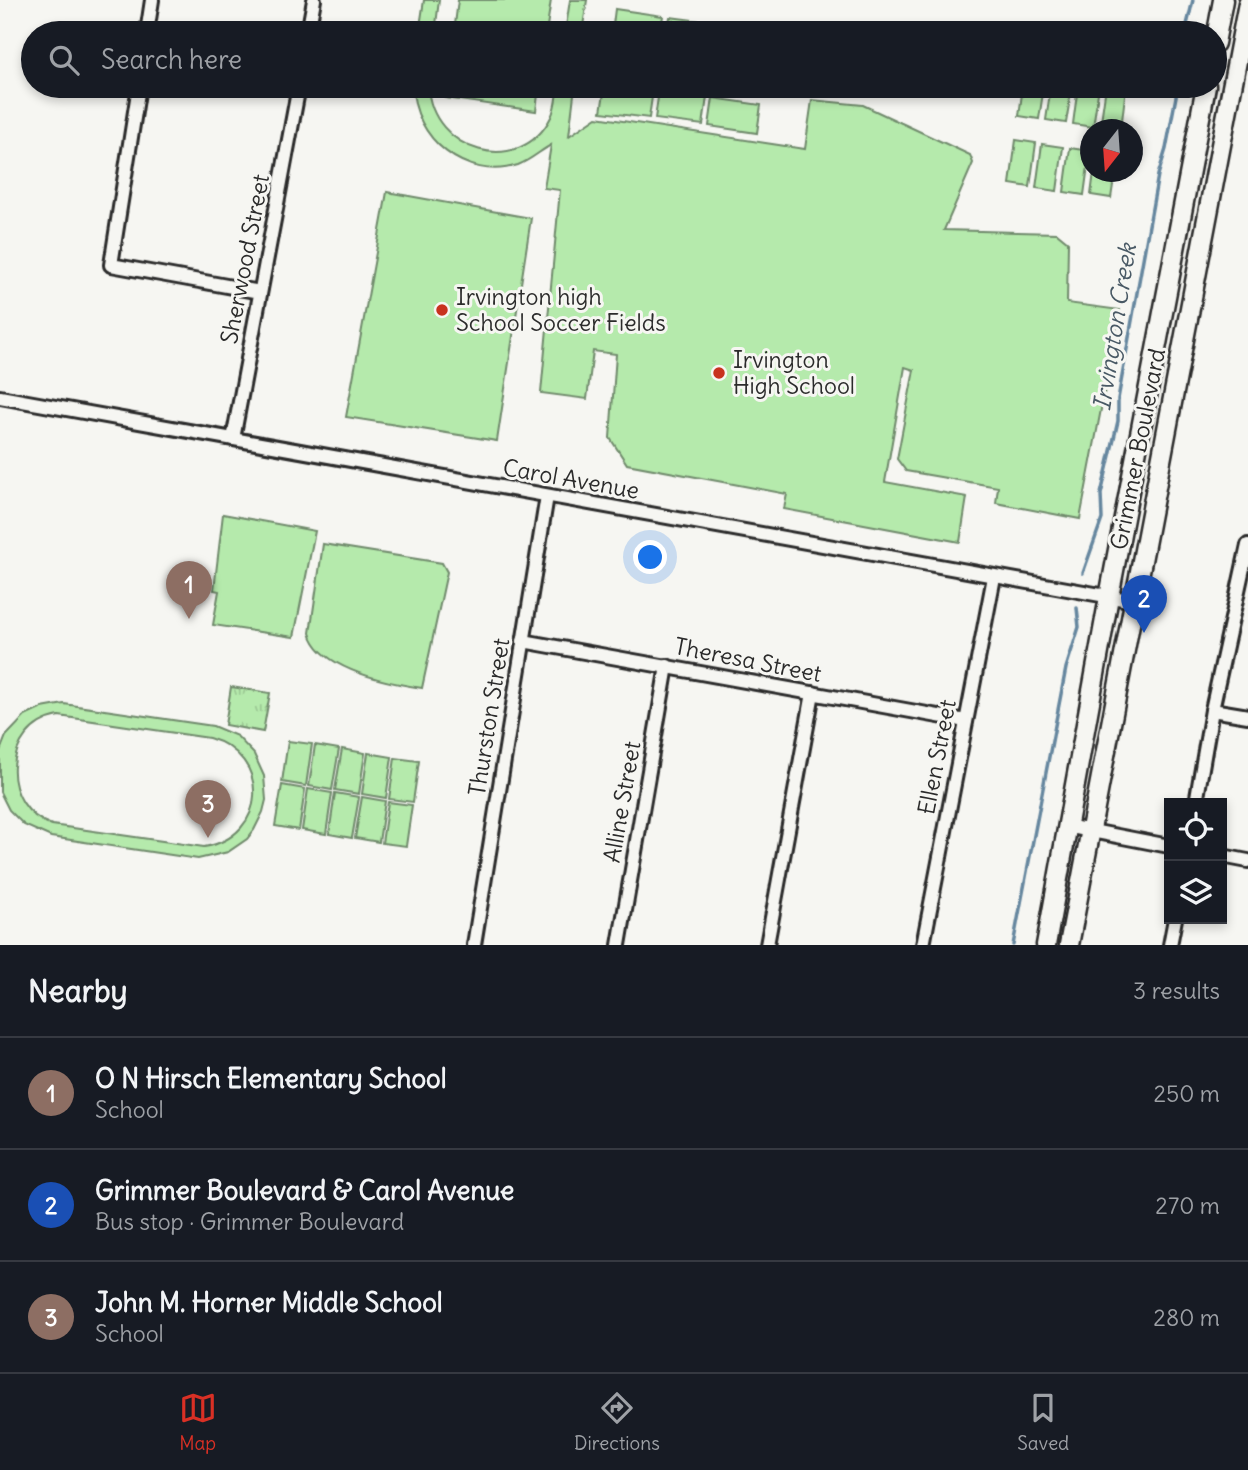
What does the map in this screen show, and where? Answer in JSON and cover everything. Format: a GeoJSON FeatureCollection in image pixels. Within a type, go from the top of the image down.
{"type":"FeatureCollection","features":[{"type":"Feature","properties":{"kind":"main road"},"geometry":{"type":"LineString","coordinates":[[1219,21],[1223,0]]}},
{"type":"Feature","properties":{"kind":"main road","name":"Grimmer Boulevard"},"geometry":{"type":"LineString","coordinates":[[1069,945],[1248,3]]}},
{"type":"Feature","properties":{"kind":"main road","name":"Grimmer Boulevard"},"geometry":{"type":"LineString","coordinates":[[1045,945],[1204,98]]}},
{"type":"Feature","properties":{"kind":"street"},"geometry":{"type":"LineString","coordinates":[[149,21],[152,0]]}},
{"type":"Feature","properties":{"kind":"street"},"geometry":{"type":"LineString","coordinates":[[310,21],[314,0]]}},
{"type":"Feature","properties":{"kind":"street"},"geometry":{"type":"LineString","coordinates":[[137,98],[111,265],[260,292]]}},
{"type":"Feature","properties":{"kind":"street","name":"Sherwood Street"},"geometry":{"type":"LineString","coordinates":[[233,439],[297,98]]}},
{"type":"Feature","properties":{"kind":"street","name":"Carol Avenue"},"geometry":{"type":"LineString","coordinates":[[0,397],[1134,601]]}},
{"type":"Feature","properties":{"kind":"street","name":"Thurston Street"},"geometry":{"type":"LineString","coordinates":[[474,945],[547,496]]}},
{"type":"Feature","properties":{"kind":"street"},"geometry":{"type":"LineString","coordinates":[[1197,798],[1212,710],[1246,571],[1248,545]]}},
{"type":"Feature","properties":{"kind":"street","name":"Ellen Street"},"geometry":{"type":"LineString","coordinates":[[923,945],[994,577]]}},
{"type":"Feature","properties":{"kind":"street","name":"Theresa Street"},"geometry":{"type":"LineString","coordinates":[[523,641],[966,721]]}},
{"type":"Feature","properties":{"kind":"street","name":"Alline Street"},"geometry":{"type":"LineString","coordinates":[[620,945],[667,666]]}},
{"type":"Feature","properties":{"kind":"street"},"geometry":{"type":"LineString","coordinates":[[767,945],[813,693]]}},
{"type":"Feature","properties":{"kind":"street"},"geometry":{"type":"LineString","coordinates":[[1212,710],[1248,716]]}},
{"type":"Feature","properties":{"kind":"street"},"geometry":{"type":"LineString","coordinates":[[1066,827],[1164,845]]}},
{"type":"Feature","properties":{"kind":"street"},"geometry":{"type":"LineString","coordinates":[[1227,857],[1248,861]]}},
{"type":"Feature","properties":{"kind":"street"},"geometry":{"type":"LineString","coordinates":[[1170,945],[1174,924]]}},
{"type":"Feature","properties":{"kind":"green space"},"geometry":{"type":"Polygon","coordinates":[[[424,0],[439,0],[436,21],[421,21],[424,0]]]}},
{"type":"Feature","properties":{"kind":"green space"},"geometry":{"type":"Polygon","coordinates":[[[458,0],[551,0],[548,21],[455,21],[458,0]]]}},
{"type":"Feature","properties":{"kind":"green space"},"geometry":{"type":"Polygon","coordinates":[[[570,0],[587,0],[584,21],[567,21],[570,0]]]}},
{"type":"Feature","properties":{"kind":"green space"},"geometry":{"type":"Polygon","coordinates":[[[615,9],[663,16],[662,21],[614,21],[615,9]]]}},
{"type":"Feature","properties":{"kind":"green space"},"geometry":{"type":"Polygon","coordinates":[[[670,17],[701,21],[669,21],[670,17]]]}},
{"type":"Feature","properties":{"kind":"green space"},"geometry":{"type":"Polygon","coordinates":[[[414,98],[431,98],[433,109],[444,127],[460,141],[479,150],[499,152],[519,148],[537,136],[551,117],[556,98],[574,98],[569,136],[597,117],[805,149],[812,100],[863,105],[970,155],[973,163],[944,230],[1057,233],[1068,242],[1067,303],[1120,310],[1080,519],[996,503],[998,487],[906,471],[897,459],[914,370],[905,367],[885,482],[967,497],[960,542],[784,509],[787,494],[627,464],[610,438],[616,354],[593,351],[587,399],[541,393],[560,190],[544,188],[551,145],[518,165],[499,169],[480,167],[462,161],[446,151],[422,123],[414,98]]]}},
{"type":"Feature","properties":{"kind":"green space"},"geometry":{"type":"Polygon","coordinates":[[[445,98],[538,98],[536,111],[445,98]]]}},
{"type":"Feature","properties":{"kind":"green space"},"geometry":{"type":"Polygon","coordinates":[[[603,98],[652,98],[649,118],[601,112],[603,98]]]}},
{"type":"Feature","properties":{"kind":"green space"},"geometry":{"type":"Polygon","coordinates":[[[658,98],[707,98],[703,125],[655,119],[658,98]]]}},
{"type":"Feature","properties":{"kind":"green space"},"geometry":{"type":"Polygon","coordinates":[[[713,98],[761,105],[757,133],[709,126],[713,98]]]}},
{"type":"Feature","properties":{"kind":"green space"},"geometry":{"type":"Polygon","coordinates":[[[1021,98],[1042,98],[1039,119],[1019,116],[1021,98]]]}},
{"type":"Feature","properties":{"kind":"green space"},"geometry":{"type":"Polygon","coordinates":[[[1049,98],[1070,98],[1066,123],[1046,120],[1049,98]]]}},
{"type":"Feature","properties":{"kind":"green space"},"geometry":{"type":"Polygon","coordinates":[[[1076,98],[1097,98],[1094,119],[1080,119],[1080,125],[1073,124],[1076,98]]]}},
{"type":"Feature","properties":{"kind":"green space"},"geometry":{"type":"Polygon","coordinates":[[[1104,98],[1125,98],[1122,119],[1101,119],[1104,98]]]}},
{"type":"Feature","properties":{"kind":"green space"},"geometry":{"type":"Polygon","coordinates":[[[1016,140],[1036,143],[1030,187],[1010,184],[1016,140]]]}},
{"type":"Feature","properties":{"kind":"green space"},"geometry":{"type":"Polygon","coordinates":[[[1042,144],[1063,147],[1057,191],[1036,188],[1042,144]]]}},
{"type":"Feature","properties":{"kind":"green space"},"geometry":{"type":"Polygon","coordinates":[[[1070,148],[1080,150],[1080,182],[1086,182],[1084,195],[1064,192],[1070,148]]]}},
{"type":"Feature","properties":{"kind":"green space"},"geometry":{"type":"Polygon","coordinates":[[[1093,182],[1113,182],[1111,198],[1091,195],[1093,182]]]}},
{"type":"Feature","properties":{"kind":"green space","name":"Irvington high School Soccer Fields"},"geometry":{"type":"Polygon","coordinates":[[[387,192],[531,218],[497,441],[346,417],[387,192]]]}},
{"type":"Feature","properties":{"kind":"green space"},"geometry":{"type":"Polygon","coordinates":[[[223,514],[315,531],[294,637],[213,625],[219,591],[214,590],[223,514]]]}},
{"type":"Feature","properties":{"kind":"green space"},"geometry":{"type":"Polygon","coordinates":[[[323,544],[442,563],[447,572],[422,688],[358,672],[342,665],[317,646],[310,633],[323,544]]]}},
{"type":"Feature","properties":{"kind":"green space"},"geometry":{"type":"Polygon","coordinates":[[[231,687],[270,693],[263,732],[225,725],[231,687]]]}},
{"type":"Feature","properties":{"kind":"green space"},"geometry":{"type":"Polygon","coordinates":[[[64,704],[213,726],[237,736],[254,754],[264,776],[266,800],[254,830],[247,839],[228,852],[198,859],[51,837],[24,825],[9,810],[0,792],[0,751],[6,736],[25,716],[42,708],[64,704]],[[59,716],[40,723],[26,735],[17,751],[14,768],[16,786],[23,802],[35,816],[52,825],[204,847],[225,840],[241,828],[250,812],[254,795],[252,777],[244,761],[229,747],[209,738],[59,716]]]}},
{"type":"Feature","properties":{"kind":"green space"},"geometry":{"type":"Polygon","coordinates":[[[288,741],[312,744],[306,786],[282,782],[288,741]]]}},
{"type":"Feature","properties":{"kind":"green space"},"geometry":{"type":"Polygon","coordinates":[[[315,745],[339,749],[332,790],[309,786],[315,745]]]}},
{"type":"Feature","properties":{"kind":"green space"},"geometry":{"type":"Polygon","coordinates":[[[342,749],[365,753],[359,794],[335,790],[342,749]]]}},
{"type":"Feature","properties":{"kind":"green space"},"geometry":{"type":"Polygon","coordinates":[[[368,753],[392,757],[386,798],[362,794],[368,753]]]}},
{"type":"Feature","properties":{"kind":"green space"},"geometry":{"type":"Polygon","coordinates":[[[395,758],[419,761],[413,802],[389,799],[395,758]]]}},
{"type":"Feature","properties":{"kind":"green space"},"geometry":{"type":"Polygon","coordinates":[[[282,785],[305,789],[299,830],[275,826],[282,785]]]}},
{"type":"Feature","properties":{"kind":"green space"},"geometry":{"type":"Polygon","coordinates":[[[308,789],[332,793],[326,834],[302,830],[308,789]]]}},
{"type":"Feature","properties":{"kind":"green space"},"geometry":{"type":"Polygon","coordinates":[[[335,793],[359,797],[352,838],[329,834],[335,793]]]}},
{"type":"Feature","properties":{"kind":"green space"},"geometry":{"type":"Polygon","coordinates":[[[362,797],[385,801],[379,842],[355,838],[362,797]]]}},
{"type":"Feature","properties":{"kind":"green space"},"geometry":{"type":"Polygon","coordinates":[[[388,802],[412,805],[406,846],[382,843],[388,802]]]}},
{"type":"Feature","properties":{"kind":"waterway","name":"Irvington Creek"},"geometry":{"type":"LineString","coordinates":[[1188,21],[1193,0]]}},
{"type":"Feature","properties":{"kind":"waterway","name":"Irvington Creek"},"geometry":{"type":"LineString","coordinates":[[1083,573],[1102,519],[1101,494],[1118,421],[1118,399],[1158,175],[1176,98]]}},
{"type":"Feature","properties":{"kind":"waterway","name":"Irvington Creek"},"geometry":{"type":"LineString","coordinates":[[1013,945],[1066,668],[1079,627],[1077,608]]}},
{"type":"Feature","properties":{"kind":"place","name":"Irvington high School Soccer Fields"},"geometry":{"type":"Point","coordinates":[442,310]}},
{"type":"Feature","properties":{"kind":"place","name":"Irvington High School"},"geometry":{"type":"Point","coordinates":[719,373]}},
{"type":"Feature","properties":{"kind":"place","name":"O N Hirsch Elementary School"},"geometry":{"type":"Point","coordinates":[189,619]}},
{"type":"Feature","properties":{"kind":"place","name":"Grimmer Boulevard & Carol Avenue"},"geometry":{"type":"Point","coordinates":[1144,633]}},
{"type":"Feature","properties":{"kind":"place","name":"John M. Horner Middle School"},"geometry":{"type":"Point","coordinates":[208,838]}}]}
